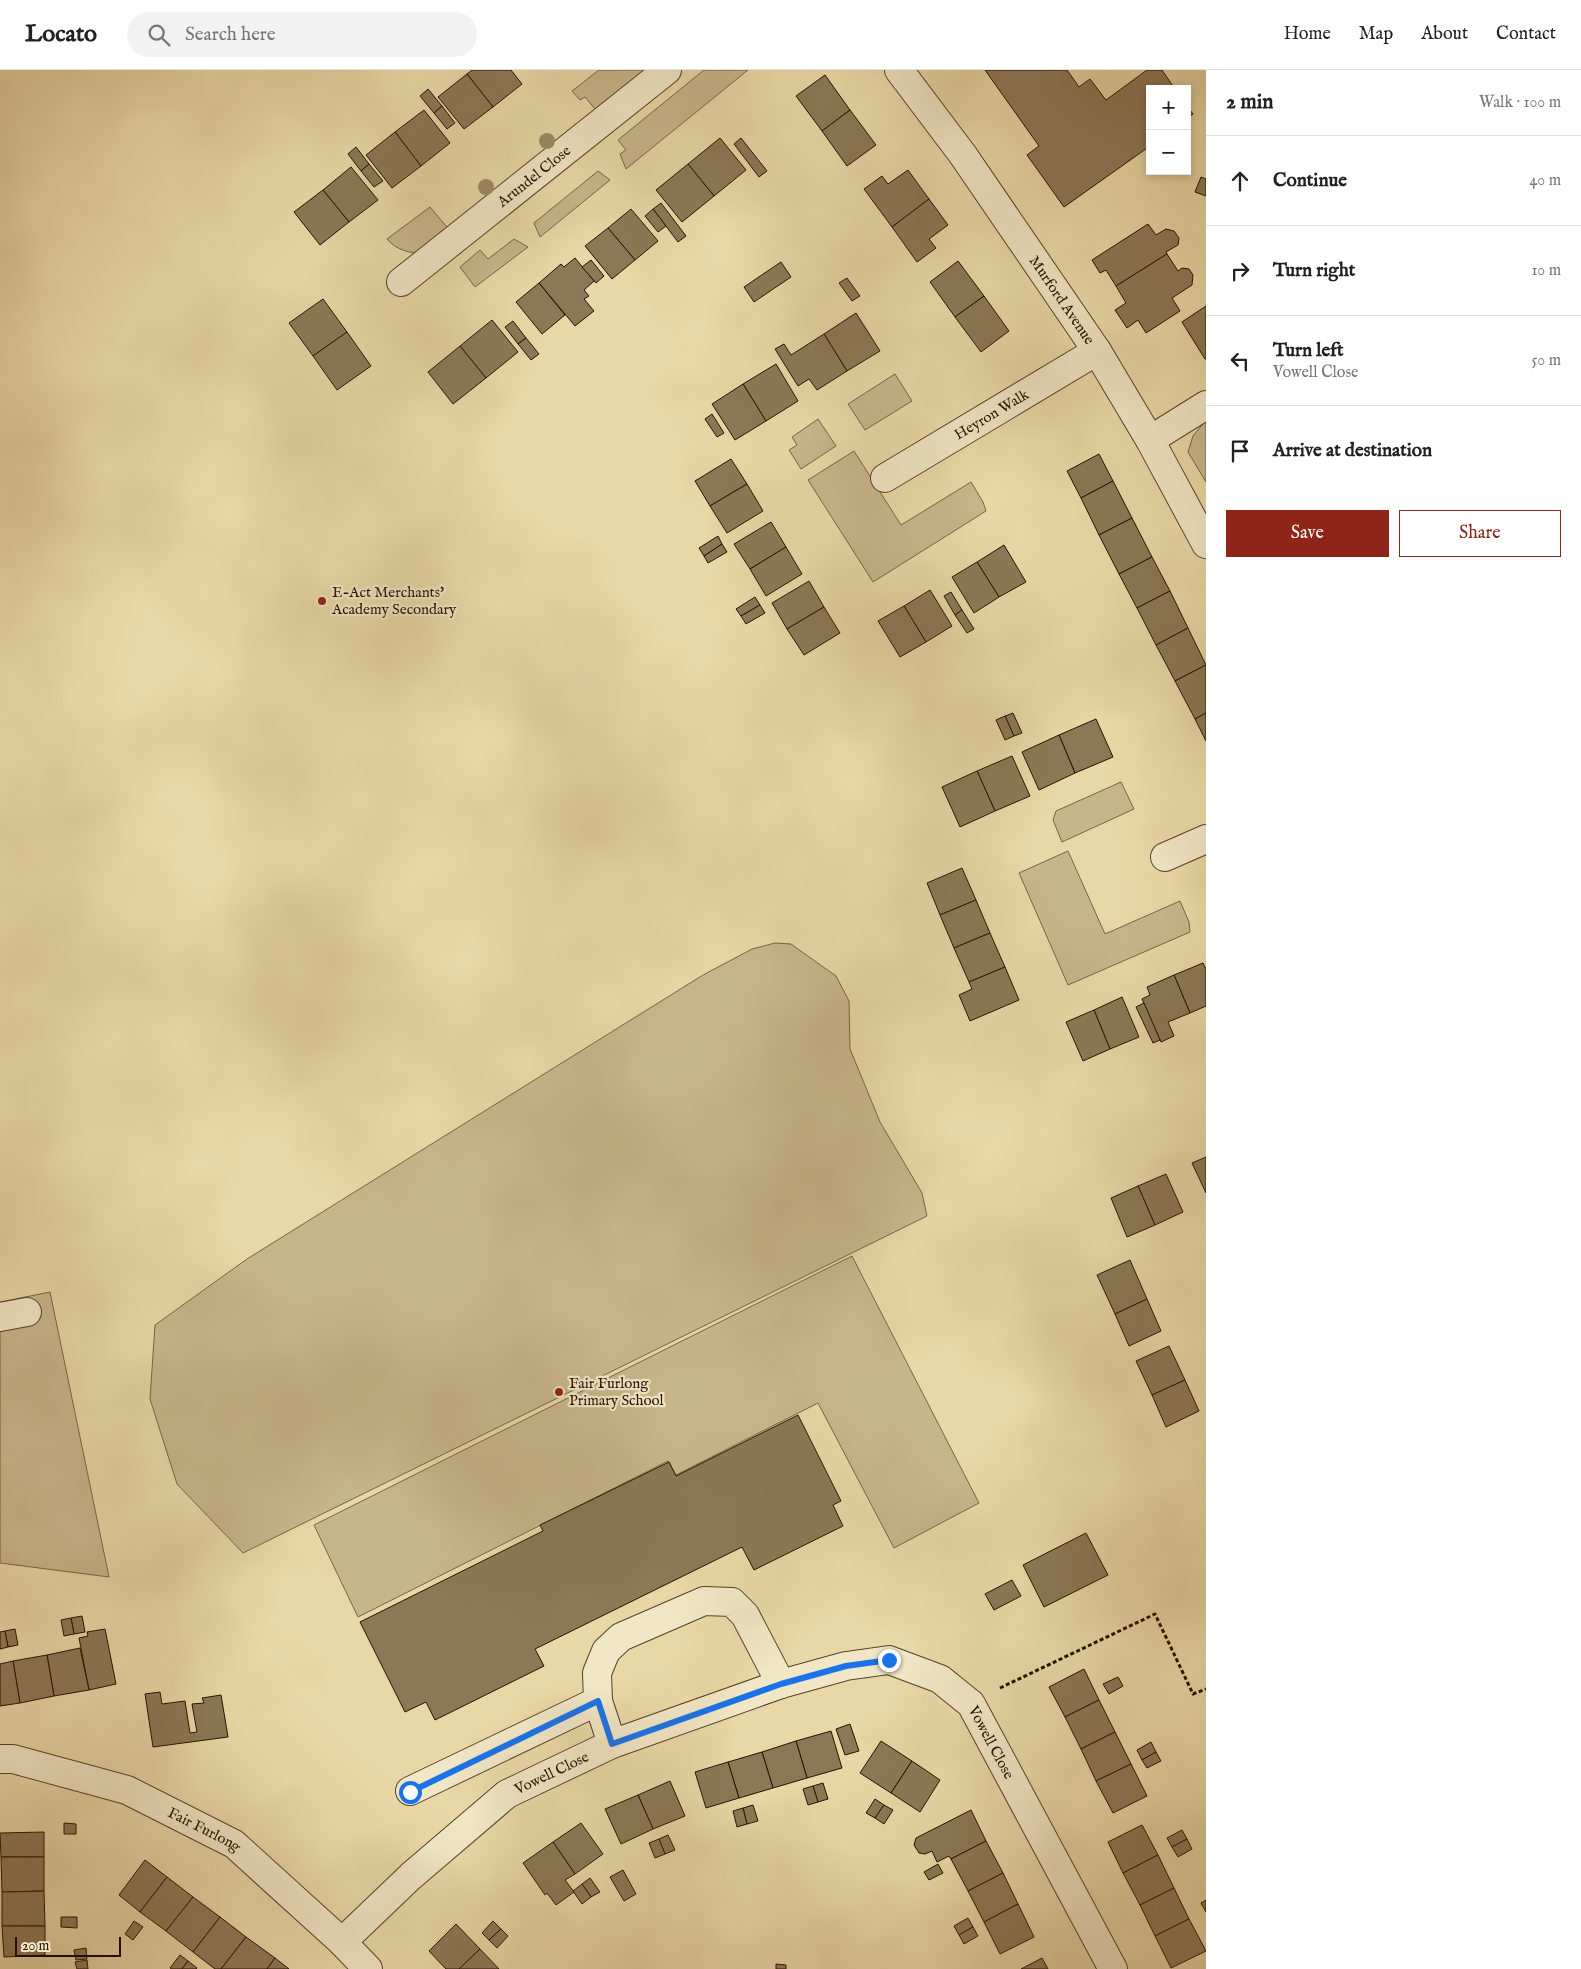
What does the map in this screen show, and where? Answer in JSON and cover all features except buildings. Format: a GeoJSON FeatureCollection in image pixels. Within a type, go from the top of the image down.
{"type":"FeatureCollection","features":[{"type":"Feature","properties":{"kind":"street","name":"Arundel Close"},"geometry":{"type":"LineString","coordinates":[[401,282],[667,70]]}},
{"type":"Feature","properties":{"kind":"street","name":"Murford Avenue"},"geometry":{"type":"LineString","coordinates":[[899,70],[963,155],[1097,351],[1150,440],[1206,544]]}},
{"type":"Feature","properties":{"kind":"street","name":"Heyron Walk"},"geometry":{"type":"LineString","coordinates":[[885,478],[1097,351]]}},
{"type":"Feature","properties":{"kind":"street"},"geometry":{"type":"LineString","coordinates":[[1150,440],[1206,405]]}},
{"type":"Feature","properties":{"kind":"street"},"geometry":{"type":"LineString","coordinates":[[1165,858],[1206,839]]}},
{"type":"Feature","properties":{"kind":"street"},"geometry":{"type":"LineString","coordinates":[[0,1317],[27,1312]]}},
{"type":"Feature","properties":{"kind":"street"},"geometry":{"type":"LineString","coordinates":[[612,1744],[598,1701],[597,1673],[606,1651],[622,1637],[704,1601],[732,1602],[744,1615],[781,1684]]}},
{"type":"Feature","properties":{"kind":"street","name":"Vowell Close"},"geometry":{"type":"LineString","coordinates":[[342,1942],[411,1876],[507,1794],[612,1744],[781,1684],[846,1666],[889,1660],[940,1679],[971,1704],[1113,1969]]}},
{"type":"Feature","properties":{"kind":"street"},"geometry":{"type":"LineString","coordinates":[[410,1792],[598,1701]]}},
{"type":"Feature","properties":{"kind":"street","name":"Fair Furlong"},"geometry":{"type":"LineString","coordinates":[[0,1759],[13,1759],[127,1790],[234,1844],[342,1942],[368,1969]]}},
{"type":"Feature","properties":{"kind":"path"},"geometry":{"type":"LineString","coordinates":[[971,1704],[1155,1614],[1193,1694],[1206,1689]]}},
{"type":"Feature","properties":{"kind":"shaded area"},"geometry":{"type":"Polygon","coordinates":[[[599,70],[650,70],[600,115],[585,97],[580,100],[572,91],[599,70]]]}},
{"type":"Feature","properties":{"kind":"shaded area"},"geometry":{"type":"Polygon","coordinates":[[[704,70],[748,70],[626,169],[620,154],[626,150],[618,140],[704,70]]]}},
{"type":"Feature","properties":{"kind":"shaded area"},"geometry":{"type":"Polygon","coordinates":[[[598,171],[610,180],[540,237],[534,223],[598,171]]]}},
{"type":"Feature","properties":{"kind":"shaded area"},"geometry":{"type":"Polygon","coordinates":[[[430,207],[451,232],[427,251],[419,253],[409,252],[390,243],[387,239],[430,207]]]}},
{"type":"Feature","properties":{"kind":"shaded area"},"geometry":{"type":"Polygon","coordinates":[[[514,239],[528,247],[475,287],[460,267],[480,250],[488,259],[514,239]]]}},
{"type":"Feature","properties":{"kind":"shaded area"},"geometry":{"type":"Polygon","coordinates":[[[895,374],[912,401],[865,430],[848,404],[895,374]]]}},
{"type":"Feature","properties":{"kind":"shaded area"},"geometry":{"type":"Polygon","coordinates":[[[818,419],[836,446],[801,469],[789,450],[797,445],[792,437],[818,419]]]}},
{"type":"Feature","properties":{"kind":"shaded area"},"geometry":{"type":"Polygon","coordinates":[[[1206,420],[1206,482],[1188,452],[1193,436],[1206,420]]]}},
{"type":"Feature","properties":{"kind":"shaded area"},"geometry":{"type":"Polygon","coordinates":[[[854,451],[901,525],[971,482],[986,511],[873,582],[808,480],[854,451]]]}},
{"type":"Feature","properties":{"kind":"shaded area"},"geometry":{"type":"Polygon","coordinates":[[[1121,782],[1134,809],[1062,842],[1053,820],[1056,811],[1121,782]]]}},
{"type":"Feature","properties":{"kind":"shaded area"},"geometry":{"type":"Polygon","coordinates":[[[1068,851],[1105,934],[1180,901],[1189,922],[1190,932],[1068,985],[1019,873],[1068,851]]]}},
{"type":"Feature","properties":{"kind":"shaded area"},"geometry":{"type":"Polygon","coordinates":[[[775,943],[791,944],[836,976],[849,1001],[850,1049],[880,1122],[922,1193],[927,1216],[243,1553],[177,1484],[150,1399],[155,1325],[247,1259],[703,975],[752,949],[775,943]]]}},
{"type":"Feature","properties":{"kind":"shaded area"},"geometry":{"type":"Polygon","coordinates":[[[852,1256],[979,1503],[894,1548],[818,1403],[676,1475],[668,1461],[358,1617],[314,1525],[852,1256]]]}},
{"type":"Feature","properties":{"kind":"shaded area"},"geometry":{"type":"Polygon","coordinates":[[[50,1292],[109,1577],[0,1563],[0,1302],[50,1292]]]}},
{"type":"Feature","properties":{"kind":"place","name":"E-Act Merchants' Academy Secondary"},"geometry":{"type":"Point","coordinates":[322,601]}},
{"type":"Feature","properties":{"kind":"place","name":"Fair Furlong Primary School"},"geometry":{"type":"Point","coordinates":[559,1392]}},
{"type":"Feature","properties":{"kind":"route"},"geometry":{"type":"LineString","coordinates":[[410,1792],[598,1701],[612,1744],[781,1684],[846,1666],[889,1660]]}}]}
